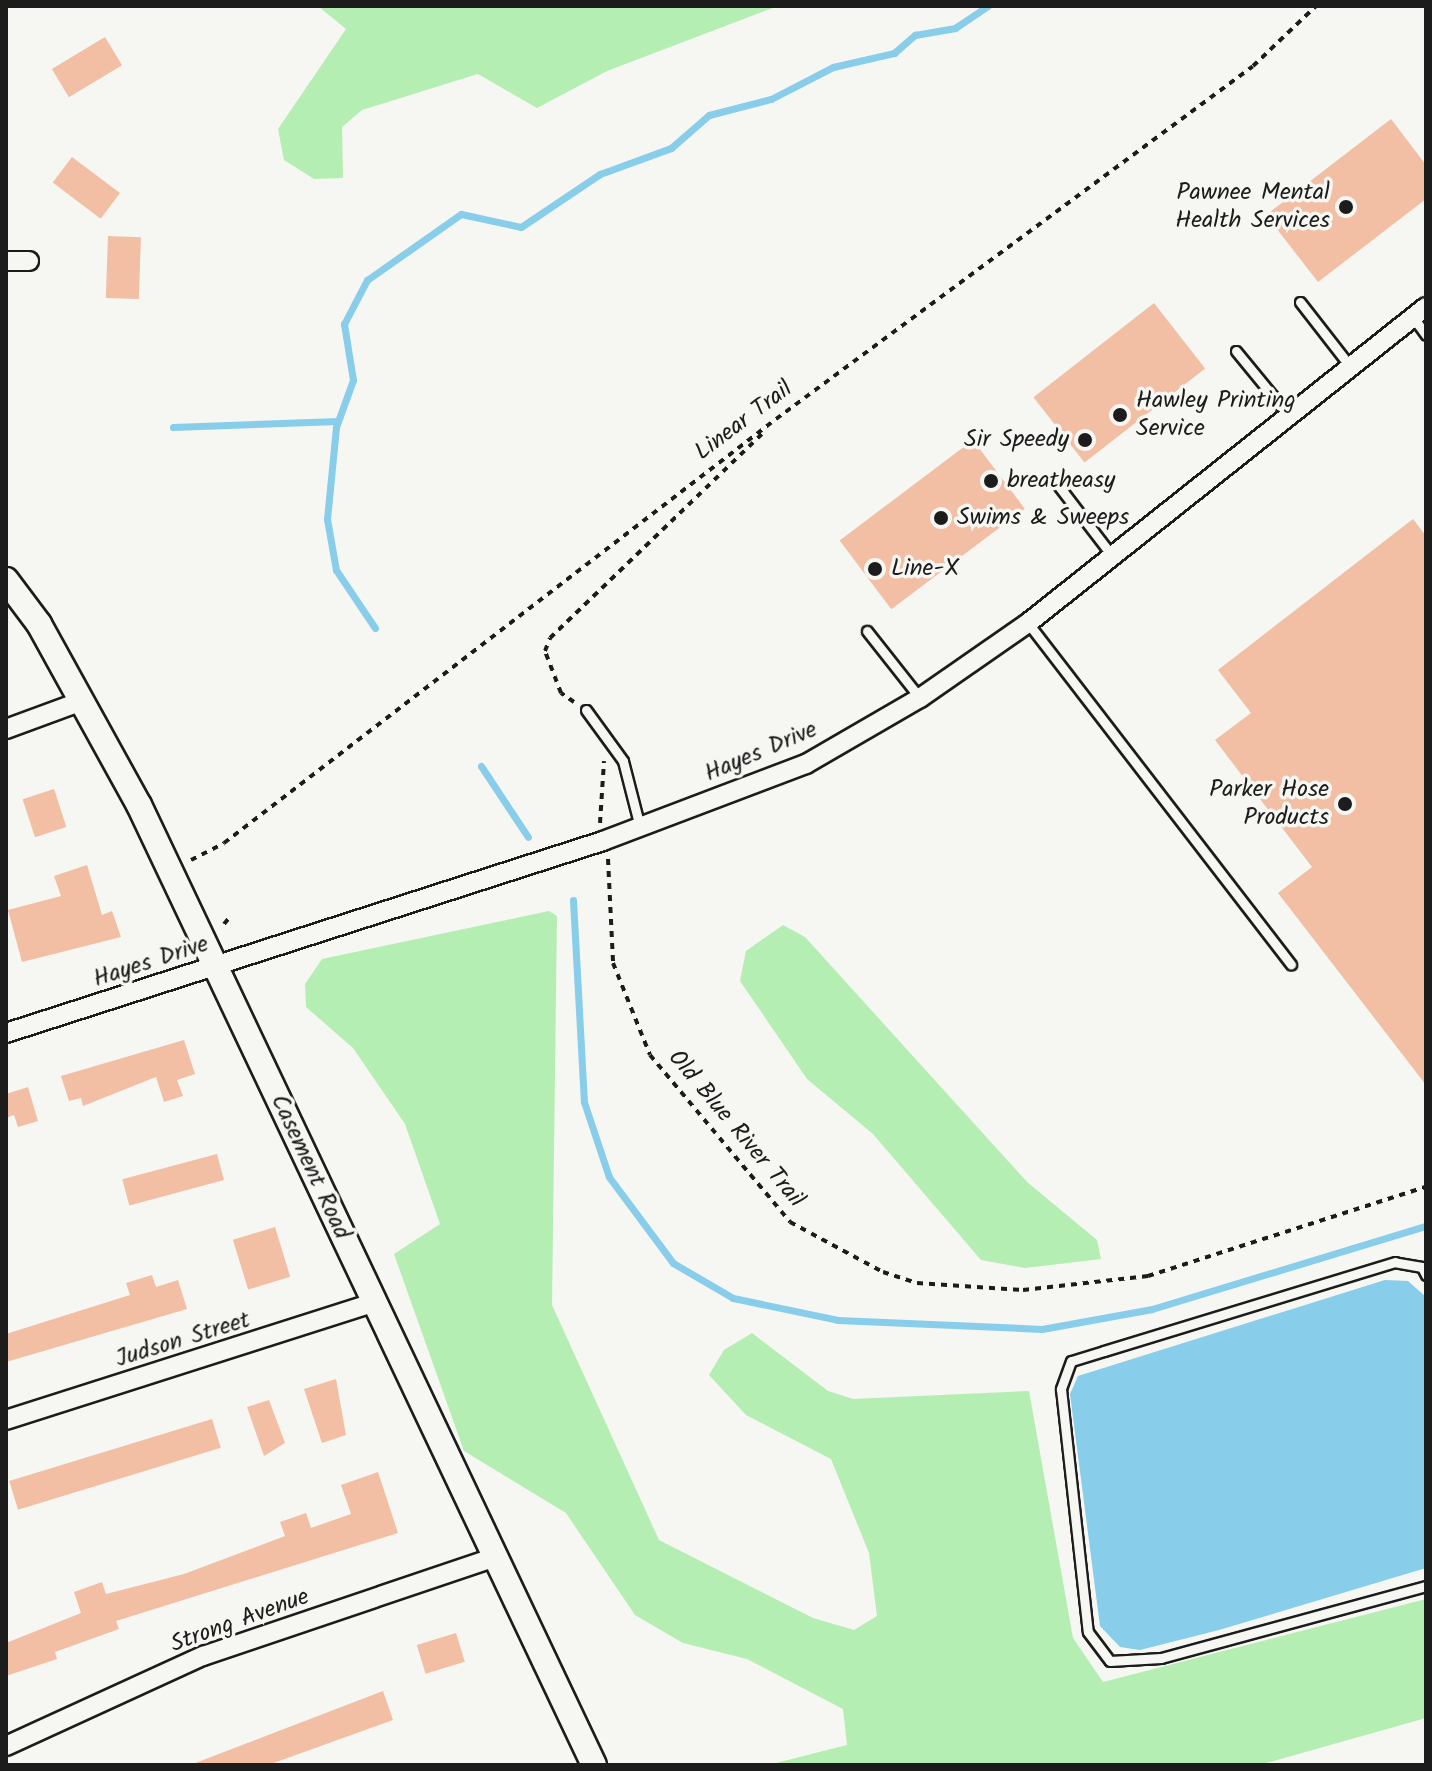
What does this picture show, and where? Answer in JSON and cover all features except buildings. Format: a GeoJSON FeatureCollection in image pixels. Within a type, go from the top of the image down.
{"type":"FeatureCollection","features":[{"type":"Feature","properties":{"kind":"street"},"geometry":{"type":"LineString","coordinates":[[6,261],[29,261]]}},
{"type":"Feature","properties":{"kind":"street","name":"Hayes Drive"},"geometry":{"type":"LineString","coordinates":[[6,1033],[603,841],[806,764],[920,698],[1028,623],[1287,413],[1419,312]]}},
{"type":"Feature","properties":{"kind":"street","name":"Casement Road"},"geometry":{"type":"LineString","coordinates":[[6,580],[82,701],[214,968],[594,1765]]}},
{"type":"Feature","properties":{"kind":"street"},"geometry":{"type":"LineString","coordinates":[[6,729],[82,701]]}},
{"type":"Feature","properties":{"kind":"street","name":"Judson Street"},"geometry":{"type":"LineString","coordinates":[[6,1420],[372,1303]]}},
{"type":"Feature","properties":{"kind":"street","name":"Strong Avenue"},"geometry":{"type":"LineString","coordinates":[[6,1746],[203,1656],[496,1557]]}},
{"type":"Feature","properties":{"kind":"lane"},"geometry":{"type":"LineString","coordinates":[[1300,302],[1349,365]]}},
{"type":"Feature","properties":{"kind":"lane"},"geometry":{"type":"LineString","coordinates":[[1419,312],[1426,335]]}},
{"type":"Feature","properties":{"kind":"lane"},"geometry":{"type":"LineString","coordinates":[[1236,351],[1287,413]]}},
{"type":"Feature","properties":{"kind":"lane"},"geometry":{"type":"LineString","coordinates":[[1058,485],[1113,557]]}},
{"type":"Feature","properties":{"kind":"lane"},"geometry":{"type":"LineString","coordinates":[[1028,623],[1291,965]]}},
{"type":"Feature","properties":{"kind":"lane"},"geometry":{"type":"LineString","coordinates":[[867,631],[920,698]]}},
{"type":"Feature","properties":{"kind":"lane"},"geometry":{"type":"LineString","coordinates":[[586,710],[611,744],[640,827]]}},
{"type":"Feature","properties":{"kind":"lane"},"geometry":{"type":"LineString","coordinates":[[1426,1275],[1422,1267],[1395,1262],[1071,1361],[1061,1389],[1088,1632],[1110,1661],[1161,1658],[1426,1586]]}},
{"type":"Feature","properties":{"kind":"path","name":"Linear Trail"},"geometry":{"type":"LineString","coordinates":[[189,861],[224,843],[776,419],[1253,66],[1316,6]]}},
{"type":"Feature","properties":{"kind":"path"},"geometry":{"type":"LineString","coordinates":[[586,710],[561,693],[545,651],[550,638],[776,419]]}},
{"type":"Feature","properties":{"kind":"path","name":"Old Blue River Trail"},"geometry":{"type":"LineString","coordinates":[[611,744],[598,778],[613,963],[650,1055],[790,1222],[883,1272],[917,1283],[1023,1290],[1148,1276],[1426,1187]]}},
{"type":"Feature","properties":{"kind":"path"},"geometry":{"type":"LineString","coordinates":[[224,924],[229,918]]}},
{"type":"Feature","properties":{"kind":"path"},"geometry":{"type":"LineString","coordinates":[[165,957],[174,954]]}},
{"type":"Feature","properties":{"kind":"green space"},"geometry":{"type":"Polygon","coordinates":[[[318,6],[778,6],[607,71],[537,108],[478,74],[362,110],[342,127],[343,178],[314,179],[284,160],[278,129],[346,29],[318,6]]]}},
{"type":"Feature","properties":{"kind":"green space"},"geometry":{"type":"Polygon","coordinates":[[[549,911],[557,916],[552,1305],[659,1540],[813,1618],[854,1630],[877,1616],[869,1553],[831,1459],[746,1415],[709,1375],[724,1350],[752,1333],[828,1391],[853,1399],[1029,1391],[1073,1638],[1103,1682],[1426,1599],[1426,1718],[1259,1765],[768,1765],[847,1745],[843,1709],[747,1659],[683,1643],[635,1615],[566,1513],[464,1451],[394,1254],[440,1224],[405,1124],[353,1048],[306,1007],[305,984],[322,959],[549,911]]]}},
{"type":"Feature","properties":{"kind":"green space"},"geometry":{"type":"Polygon","coordinates":[[[783,925],[805,937],[1027,1182],[1097,1240],[1101,1259],[1025,1268],[981,1260],[873,1134],[807,1079],[740,981],[746,951],[783,925]]]}},
{"type":"Feature","properties":{"kind":"water"},"geometry":{"type":"Polygon","coordinates":[[[1385,1280],[1408,1281],[1426,1297],[1426,1568],[1219,1630],[1140,1650],[1120,1647],[1100,1626],[1070,1394],[1078,1376],[1385,1280]]]}},
{"type":"Feature","properties":{"kind":"waterway"},"geometry":{"type":"LineString","coordinates":[[375,628],[336,570],[327,519],[336,427],[353,380],[344,324],[367,280],[461,214],[521,227],[600,174],[671,148],[709,115],[771,99],[833,67],[894,53],[915,35],[955,28],[988,6]]}},
{"type":"Feature","properties":{"kind":"waterway"},"geometry":{"type":"LineString","coordinates":[[173,427],[338,421]]}},
{"type":"Feature","properties":{"kind":"waterway"},"geometry":{"type":"LineString","coordinates":[[481,766],[528,837]]}},
{"type":"Feature","properties":{"kind":"waterway"},"geometry":{"type":"LineString","coordinates":[[573,900],[584,1102],[609,1177],[673,1263],[733,1298],[838,1320],[1042,1329],[1152,1309],[1426,1226]]}},
{"type":"Feature","properties":{"kind":"place","name":"Pawnee Mental Health Services"},"geometry":{"type":"Point","coordinates":[1346,207]}},
{"type":"Feature","properties":{"kind":"place","name":"Hawley Printing Service"},"geometry":{"type":"Point","coordinates":[1120,415]}},
{"type":"Feature","properties":{"kind":"place","name":"Sir Speedy"},"geometry":{"type":"Point","coordinates":[1085,440]}},
{"type":"Feature","properties":{"kind":"place","name":"breatheasy"},"geometry":{"type":"Point","coordinates":[991,481]}},
{"type":"Feature","properties":{"kind":"place","name":"Swims & Sweeps"},"geometry":{"type":"Point","coordinates":[941,518]}},
{"type":"Feature","properties":{"kind":"place","name":"Line-X"},"geometry":{"type":"Point","coordinates":[875,569]}},
{"type":"Feature","properties":{"kind":"place","name":"Parker Hose Products"},"geometry":{"type":"Point","coordinates":[1345,804]}}]}
